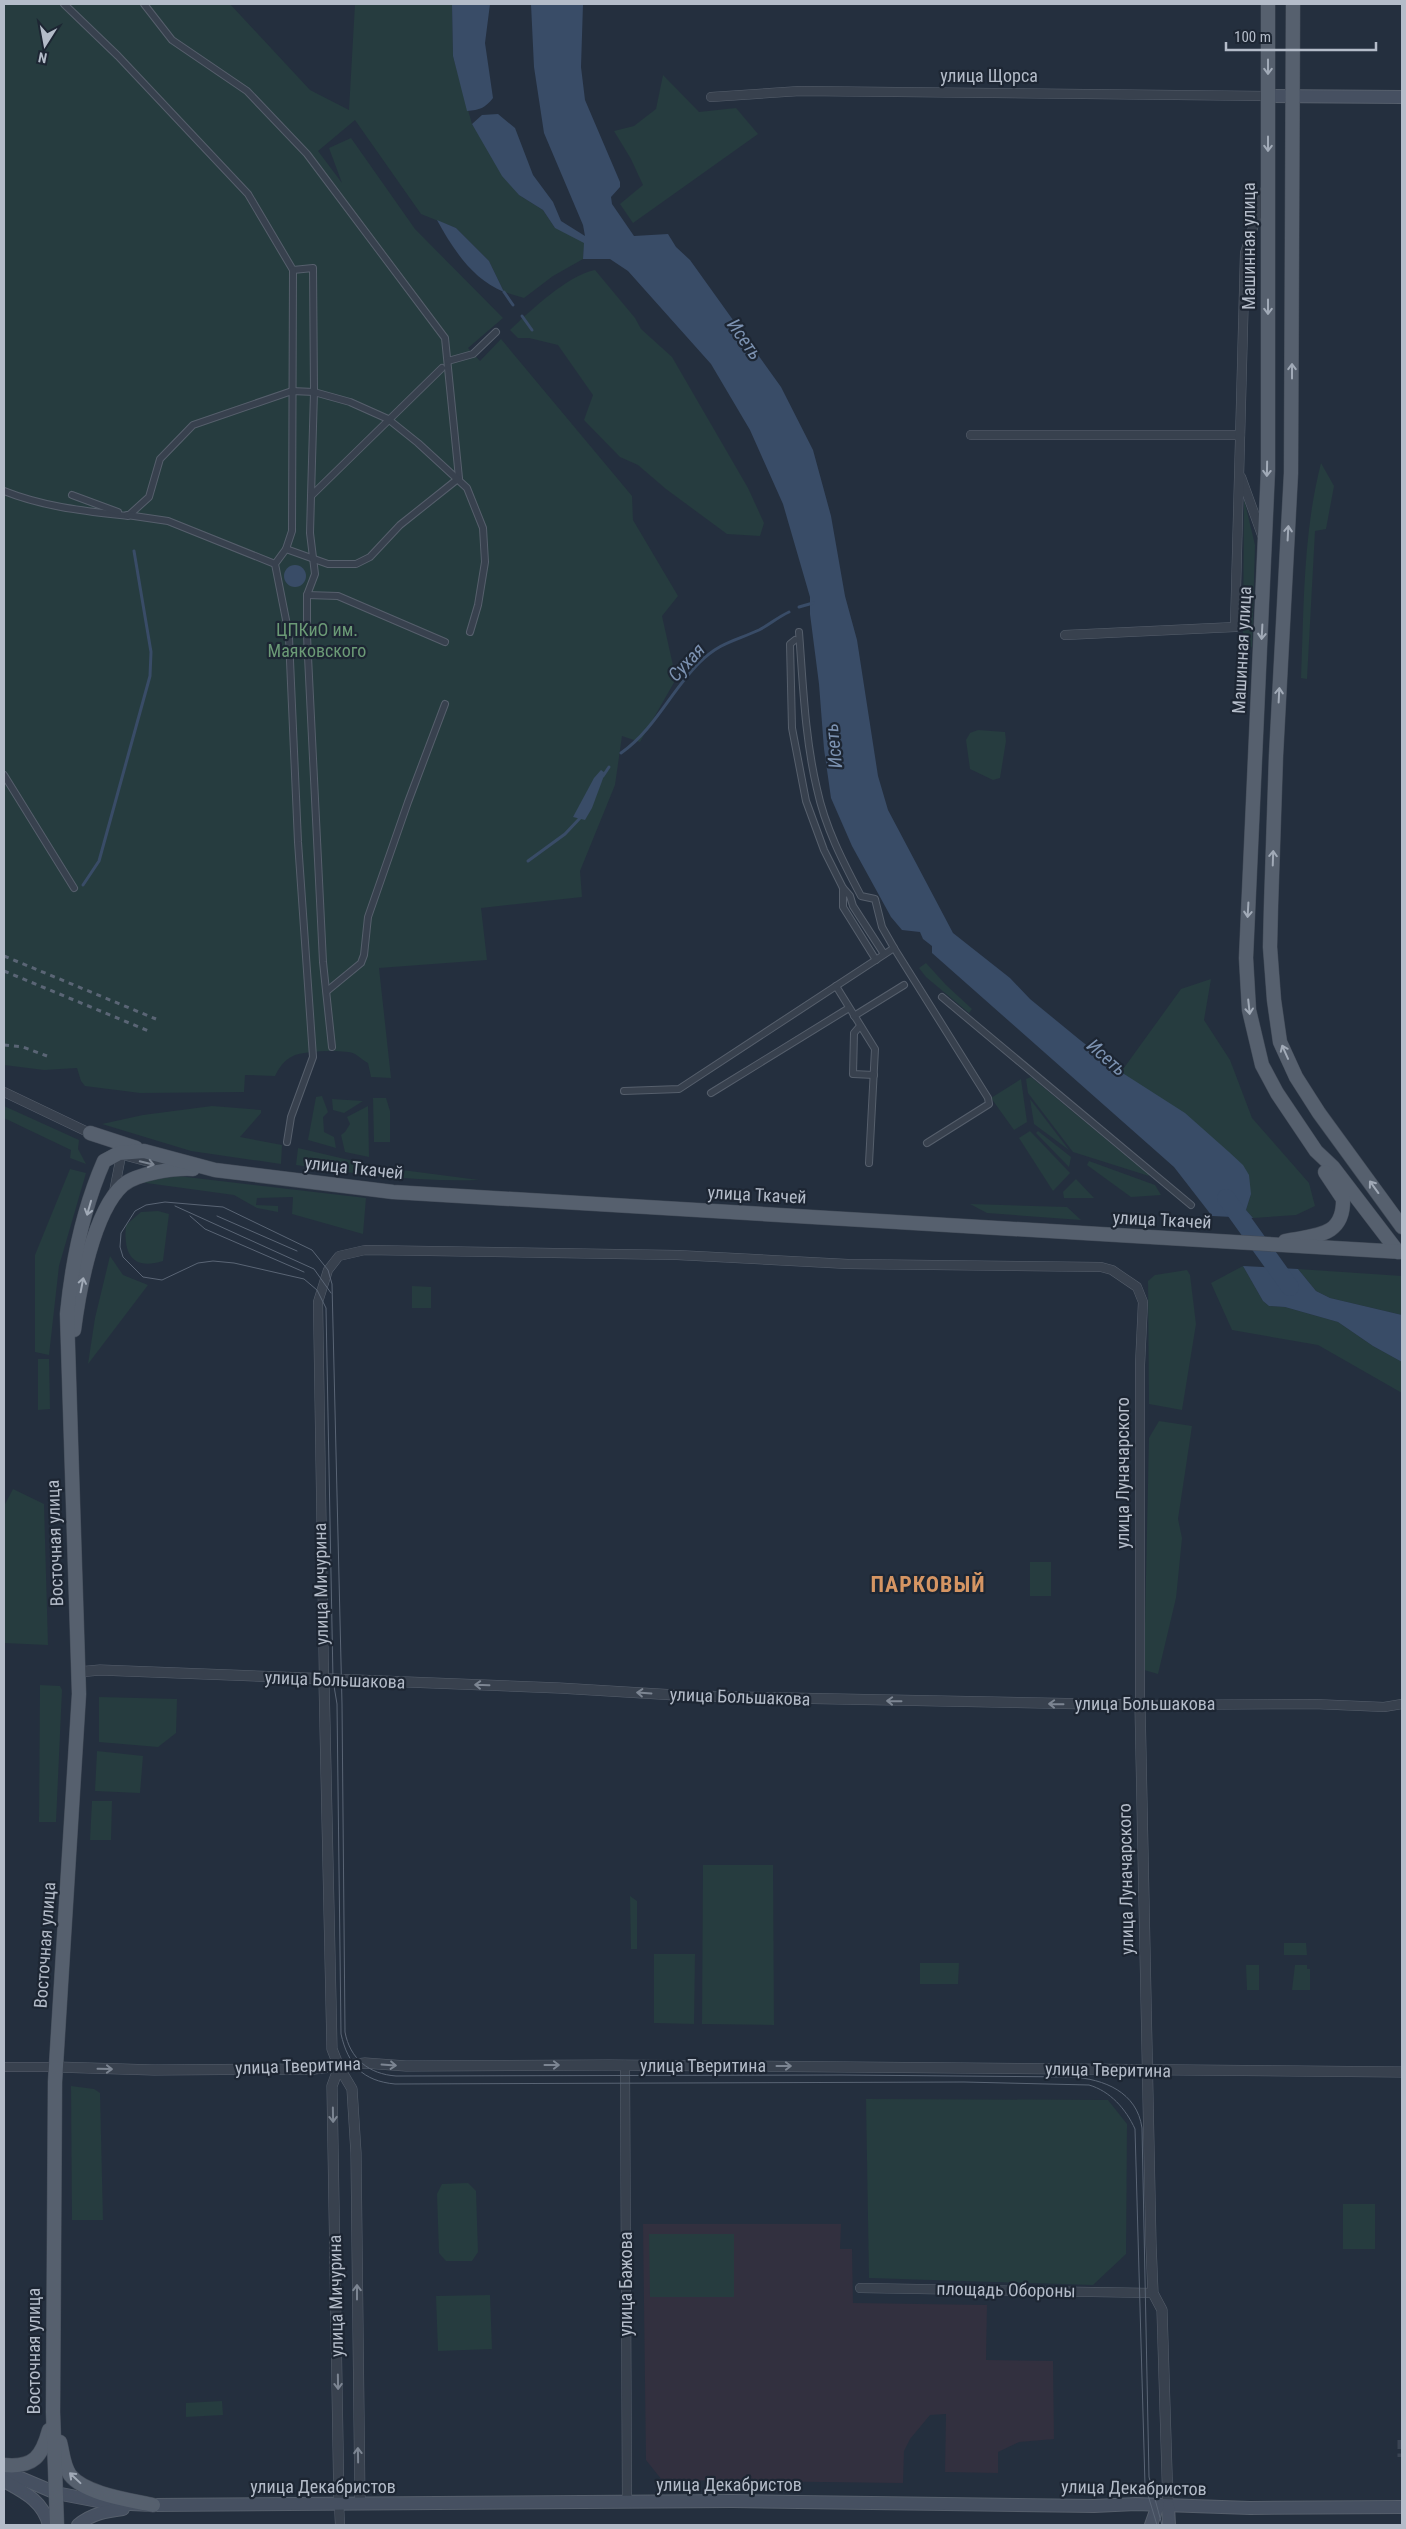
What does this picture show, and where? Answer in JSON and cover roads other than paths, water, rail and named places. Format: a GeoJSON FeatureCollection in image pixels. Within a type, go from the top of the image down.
{"type":"FeatureCollection","features":[{"type":"Feature","properties":{"kind":"main road","name":"Машинная улица"},"geometry":{"type":"LineString","coordinates":[[1268,4],[1266,545],[1246,958],[1249,1010],[1262,1065],[1277,1093],[1316,1151],[1333,1167],[1400,1252]]}},
{"type":"Feature","properties":{"kind":"main road"},"geometry":{"type":"LineString","coordinates":[[1293,4],[1291,473],[1272,869],[1270,947],[1274,1000],[1280,1042],[1296,1077],[1319,1113],[1402,1227]]}},
{"type":"Feature","properties":{"kind":"main road"},"geometry":{"type":"LineString","coordinates":[[1268,96],[1402,97]]}},
{"type":"Feature","properties":{"kind":"main road"},"geometry":{"type":"LineString","coordinates":[[90,1133],[144,1151]]}},
{"type":"Feature","properties":{"kind":"main road"},"geometry":{"type":"LineString","coordinates":[[90,1133],[100,1147],[101,1164],[99,1174]]}},
{"type":"Feature","properties":{"kind":"main road","name":"улица Ткачей"},"geometry":{"type":"LineString","coordinates":[[118,1153],[144,1151],[216,1170],[394,1192],[1192,1241],[1267,1245],[1316,1242]]}},
{"type":"Feature","properties":{"kind":"main road"},"geometry":{"type":"LineString","coordinates":[[1316,1151],[1318,1163],[1340,1193],[1343,1208],[1340,1220],[1316,1242]]}},
{"type":"Feature","properties":{"kind":"main road","name":"Восточная улица"},"geometry":{"type":"LineString","coordinates":[[57,2525],[53,2412],[56,2068],[79,1694],[67,1314],[77,1247],[99,1174],[104,1161],[118,1153]]}},
{"type":"Feature","properties":{"kind":"main road","name":"Восточная улица"},"geometry":{"type":"LineString","coordinates":[[70,1368],[76,1317],[92,1246],[112,1200],[124,1184],[176,1168],[216,1170]]}},
{"type":"Feature","properties":{"kind":"main road"},"geometry":{"type":"LineString","coordinates":[[1316,1242],[1400,1252]]}},
{"type":"Feature","properties":{"kind":"main road"},"geometry":{"type":"LineString","coordinates":[[4,2465],[25,2465],[42,2453],[53,2412]]}},
{"type":"Feature","properties":{"kind":"main road"},"geometry":{"type":"LineString","coordinates":[[53,2412],[64,2465],[70,2475],[80,2483],[98,2491],[153,2505]]}},
{"type":"Feature","properties":{"kind":"main road","name":"улица Декабристов"},"geometry":{"type":"LineString","coordinates":[[4,2471],[56,2493],[108,2503],[153,2505],[627,2502],[1402,2507]]}},
{"type":"Feature","properties":{"kind":"main road"},"geometry":{"type":"LineString","coordinates":[[4,2480],[22,2491],[44,2509],[49,2525]]}},
{"type":"Feature","properties":{"kind":"main road"},"geometry":{"type":"LineString","coordinates":[[78,2525],[86,2518],[102,2512],[153,2505]]}},
{"type":"Feature","properties":{"kind":"main road","name":"улица Луначарского"},"geometry":{"type":"LineString","coordinates":[[1151,2525],[1163,2505]]}},
{"type":"Feature","properties":{"kind":"main road","name":"улица Луначарского"},"geometry":{"type":"LineString","coordinates":[[1163,2505],[1169,2525]]}},
{"type":"Feature","properties":{"kind":"street"},"geometry":{"type":"LineString","coordinates":[[64,4],[118,56],[248,194],[293,270],[292,531],[286,550],[275,564],[288,630]]}},
{"type":"Feature","properties":{"kind":"street"},"geometry":{"type":"LineString","coordinates":[[144,4],[172,40],[247,91],[307,154],[445,338],[459,478]]}},
{"type":"Feature","properties":{"kind":"street","name":"улица Щорса"},"geometry":{"type":"LineString","coordinates":[[711,97],[800,91],[1268,96]]}},
{"type":"Feature","properties":{"kind":"street"},"geometry":{"type":"LineString","coordinates":[[1065,635],[1235,627],[1245,253],[1268,179]]}},
{"type":"Feature","properties":{"kind":"street"},"geometry":{"type":"LineString","coordinates":[[293,270],[313,268],[314,392],[311,496],[312,560],[315,574],[307,595],[307,634],[323,962],[332,1047]]}},
{"type":"Feature","properties":{"kind":"street"},"geometry":{"type":"LineString","coordinates":[[448,361],[473,354],[496,332]]}},
{"type":"Feature","properties":{"kind":"street"},"geometry":{"type":"LineString","coordinates":[[311,496],[442,368]]}},
{"type":"Feature","properties":{"kind":"street"},"geometry":{"type":"LineString","coordinates":[[128,516],[149,497],[160,459],[193,424],[292,390],[314,392],[350,402],[388,419],[459,478],[467,488],[483,528],[485,562],[478,605],[470,632]]}},
{"type":"Feature","properties":{"kind":"street"},"geometry":{"type":"LineString","coordinates":[[971,435],[1240,435]]}},
{"type":"Feature","properties":{"kind":"street"},"geometry":{"type":"LineString","coordinates":[[1239,472],[1266,545]]}},
{"type":"Feature","properties":{"kind":"street"},"geometry":{"type":"LineString","coordinates":[[286,550],[328,564],[356,564],[370,557],[400,525],[459,478]]}},
{"type":"Feature","properties":{"kind":"street"},"geometry":{"type":"LineString","coordinates":[[4,492],[23,499],[68,510],[168,522],[275,564]]}},
{"type":"Feature","properties":{"kind":"street"},"geometry":{"type":"LineString","coordinates":[[72,495],[128,516]]}},
{"type":"Feature","properties":{"kind":"street"},"geometry":{"type":"LineString","coordinates":[[307,595],[338,596],[445,642]]}},
{"type":"Feature","properties":{"kind":"street"},"geometry":{"type":"LineString","coordinates":[[799,632],[810,747],[817,789],[828,826],[846,868],[861,896],[875,899],[882,927],[990,1104],[927,1142]]}},
{"type":"Feature","properties":{"kind":"street"},"geometry":{"type":"LineString","coordinates":[[287,1142],[291,1117],[313,1057],[298,842],[289,638]]}},
{"type":"Feature","properties":{"kind":"street"},"geometry":{"type":"LineString","coordinates":[[795,640],[790,644],[792,728],[800,775],[813,823],[843,888],[850,896],[853,906],[884,954]]}},
{"type":"Feature","properties":{"kind":"street"},"geometry":{"type":"LineString","coordinates":[[327,991],[361,963],[364,955],[368,917],[445,704]]}},
{"type":"Feature","properties":{"kind":"street"},"geometry":{"type":"LineString","coordinates":[[4,775],[74,888]]}},
{"type":"Feature","properties":{"kind":"street"},"geometry":{"type":"LineString","coordinates":[[843,888],[843,907],[876,960]]}},
{"type":"Feature","properties":{"kind":"street"},"geometry":{"type":"LineString","coordinates":[[624,1091],[679,1089],[894,948]]}},
{"type":"Feature","properties":{"kind":"street"},"geometry":{"type":"LineString","coordinates":[[854,1016],[904,985]]}},
{"type":"Feature","properties":{"kind":"street"},"geometry":{"type":"LineString","coordinates":[[836,986],[875,1049],[869,1163]]}},
{"type":"Feature","properties":{"kind":"street"},"geometry":{"type":"LineString","coordinates":[[942,997],[1191,1205]]}},
{"type":"Feature","properties":{"kind":"street"},"geometry":{"type":"LineString","coordinates":[[711,1094],[849,1008]]}},
{"type":"Feature","properties":{"kind":"street"},"geometry":{"type":"LineString","coordinates":[[860,1026],[854,1033],[853,1074],[874,1074]]}},
{"type":"Feature","properties":{"kind":"street"},"geometry":{"type":"LineString","coordinates":[[4,1092],[107,1142],[118,1153],[133,1159],[176,1168]]}},
{"type":"Feature","properties":{"kind":"street"},"geometry":{"type":"LineString","coordinates":[[112,1200],[120,1161],[118,1153]]}},
{"type":"Feature","properties":{"kind":"street","name":"улица Луначарского"},"geometry":{"type":"LineString","coordinates":[[339,1256],[365,1250],[608,1253],[848,1264],[1101,1267],[1123,1276],[1137,1287],[1142,1302],[1140,1373],[1140,1706],[1152,2293],[1162,2310],[1168,2485],[1163,2505]]}},
{"type":"Feature","properties":{"kind":"street","name":"улица Мичурина"},"geometry":{"type":"LineString","coordinates":[[339,1256],[328,1270],[318,1302],[324,1680],[332,2048],[339,2067],[351,2085],[356,2152],[360,2504]]}},
{"type":"Feature","properties":{"kind":"street","name":"улица Большакова"},"geometry":{"type":"LineString","coordinates":[[78,1672],[100,1670],[560,1688],[707,1697],[1140,1706],[1314,1704],[1384,1707],[1402,1704]]}},
{"type":"Feature","properties":{"kind":"street","name":"улица Тверитина"},"geometry":{"type":"LineString","coordinates":[[4,2066],[163,2070],[339,2067],[365,2063],[406,2066],[625,2065],[1148,2072],[1402,2072]]}},
{"type":"Feature","properties":{"kind":"street","name":"улица Бажова"},"geometry":{"type":"LineString","coordinates":[[625,2065],[627,2502]]}},
{"type":"Feature","properties":{"kind":"street","name":"улица Мичурина"},"geometry":{"type":"LineString","coordinates":[[339,2067],[332,2086],[340,2525]]}},
{"type":"Feature","properties":{"kind":"street","name":"площадь Обороны"},"geometry":{"type":"LineString","coordinates":[[860,2288],[1152,2293]]}},
{"type":"Feature","properties":{"kind":"water"},"geometry":{"type":"Polygon","coordinates":[[[452,4],[490,4],[485,43],[493,98],[482,108],[475,110],[467,111],[453,56],[452,4]]]}},
{"type":"Feature","properties":{"kind":"water"},"geometry":{"type":"Polygon","coordinates":[[[531,4],[583,4],[581,67],[585,100],[620,182],[620,187],[611,197],[612,204],[634,236],[668,234],[676,247],[690,260],[781,387],[813,450],[831,516],[845,596],[857,640],[878,776],[888,810],[953,933],[1010,978],[1030,999],[1121,1072],[1185,1113],[1243,1165],[1249,1175],[1251,1194],[1246,1210],[1253,1218],[1212,1216],[1174,1167],[932,953],[932,946],[923,939],[920,932],[902,930],[891,917],[852,846],[831,798],[824,749],[819,684],[810,614],[810,597],[783,504],[750,430],[711,364],[628,271],[610,259],[583,259],[584,243],[555,228],[543,210],[519,195],[502,176],[472,124],[482,115],[498,114],[515,128],[533,175],[553,202],[561,221],[585,236],[583,225],[544,133],[534,67],[531,4]]]}},
{"type":"Feature","properties":{"kind":"water"},"geometry":{"type":"Polygon","coordinates":[[[437,220],[456,228],[489,261],[504,292],[482,279],[464,262],[437,220]]]}},
{"type":"Feature","properties":{"kind":"water"},"geometry":{"type":"Polygon","coordinates":[[[295,565],[303,568],[306,576],[303,584],[295,587],[287,584],[284,576],[287,568],[295,565]]]}},
{"type":"Feature","properties":{"kind":"water"},"geometry":{"type":"Polygon","coordinates":[[[601,770],[605,773],[592,808],[585,820],[573,817],[594,778],[601,770]]]}},
{"type":"Feature","properties":{"kind":"water"},"geometry":{"type":"Polygon","coordinates":[[[1243,1266],[1298,1269],[1316,1291],[1330,1298],[1402,1315],[1402,1362],[1373,1346],[1338,1322],[1285,1307],[1269,1306],[1263,1301],[1243,1266]]]}},
{"type":"Feature","properties":{"kind":"waterway"},"geometry":{"type":"LineString","coordinates":[[504,292],[513,305]]}},
{"type":"Feature","properties":{"kind":"waterway"},"geometry":{"type":"LineString","coordinates":[[522,316],[532,330]]}},
{"type":"Feature","properties":{"kind":"waterway"},"geometry":{"type":"LineString","coordinates":[[83,885],[99,861],[150,676],[151,652],[134,551]]}},
{"type":"Feature","properties":{"kind":"waterway","name":"Сухая"},"geometry":{"type":"LineString","coordinates":[[799,607],[813,603]]}},
{"type":"Feature","properties":{"kind":"waterway","name":"Сухая"},"geometry":{"type":"LineString","coordinates":[[621,753],[653,722],[679,686],[707,656],[721,646],[759,630],[789,612]]}},
{"type":"Feature","properties":{"kind":"waterway","name":"Сухая"},"geometry":{"type":"LineString","coordinates":[[603,776],[609,767]]}},
{"type":"Feature","properties":{"kind":"waterway","name":"Сухая"},"geometry":{"type":"LineString","coordinates":[[528,861],[565,834],[581,817]]}},
{"type":"Feature","properties":{"kind":"waterway","name":"Исеть"},"geometry":{"type":"LineString","coordinates":[[1226,1198],[1290,1287]]}},
{"type":"Feature","properties":{"kind":"tunnel"},"geometry":{"type":"LineString","coordinates":[[1402,2440],[1402,2457]]}},
{"type":"Feature","properties":{"kind":"tram line"},"geometry":{"type":"LineString","coordinates":[[1157,2525],[1145,2485],[1135,2129],[1122,2108],[1104,2092],[1089,2085],[964,2082],[395,2084],[374,2079],[359,2070],[353,2063],[341,2034],[337,1704],[333,1680],[326,1308],[317,1290],[304,1279],[234,1263],[213,1261],[198,1263],[162,1280],[143,1277],[123,1257],[120,1247],[121,1233],[135,1211],[146,1205],[165,1202],[223,1207],[312,1250],[328,1270],[332,1284],[342,1704],[345,2032],[351,2050],[356,2057],[377,2072],[396,2076],[842,2075],[1072,2077],[1096,2081],[1117,2090],[1133,2105],[1139,2116],[1142,2128],[1149,2477],[1162,2525]]}},
{"type":"Feature","properties":{"kind":"tram line"},"geometry":{"type":"LineString","coordinates":[[175,1206],[314,1269],[331,1293]]}},
{"type":"Feature","properties":{"kind":"tram line"},"geometry":{"type":"LineString","coordinates":[[190,1216],[205,1229],[304,1272]]}},
{"type":"Feature","properties":{"kind":"tram line"},"geometry":{"type":"LineString","coordinates":[[217,1216],[297,1251]]}},
{"type":"Feature","properties":{"kind":"railway"},"geometry":{"type":"LineString","coordinates":[[4,956],[156,1019]]}},
{"type":"Feature","properties":{"kind":"railway"},"geometry":{"type":"LineString","coordinates":[[4,971],[151,1032]]}},
{"type":"Feature","properties":{"kind":"railway"},"geometry":{"type":"LineString","coordinates":[[4,1045],[23,1047],[47,1056]]}},
{"type":"Feature","properties":{"kind":"district","name":"ПАРКОВЫЙ"},"geometry":{"type":"Point","coordinates":[928,1584]}},
{"type":"Feature","properties":{"kind":"park label","name":"ЦПКиО им. Маяковского"},"geometry":{"type":"Point","coordinates":[317,640]}}]}
